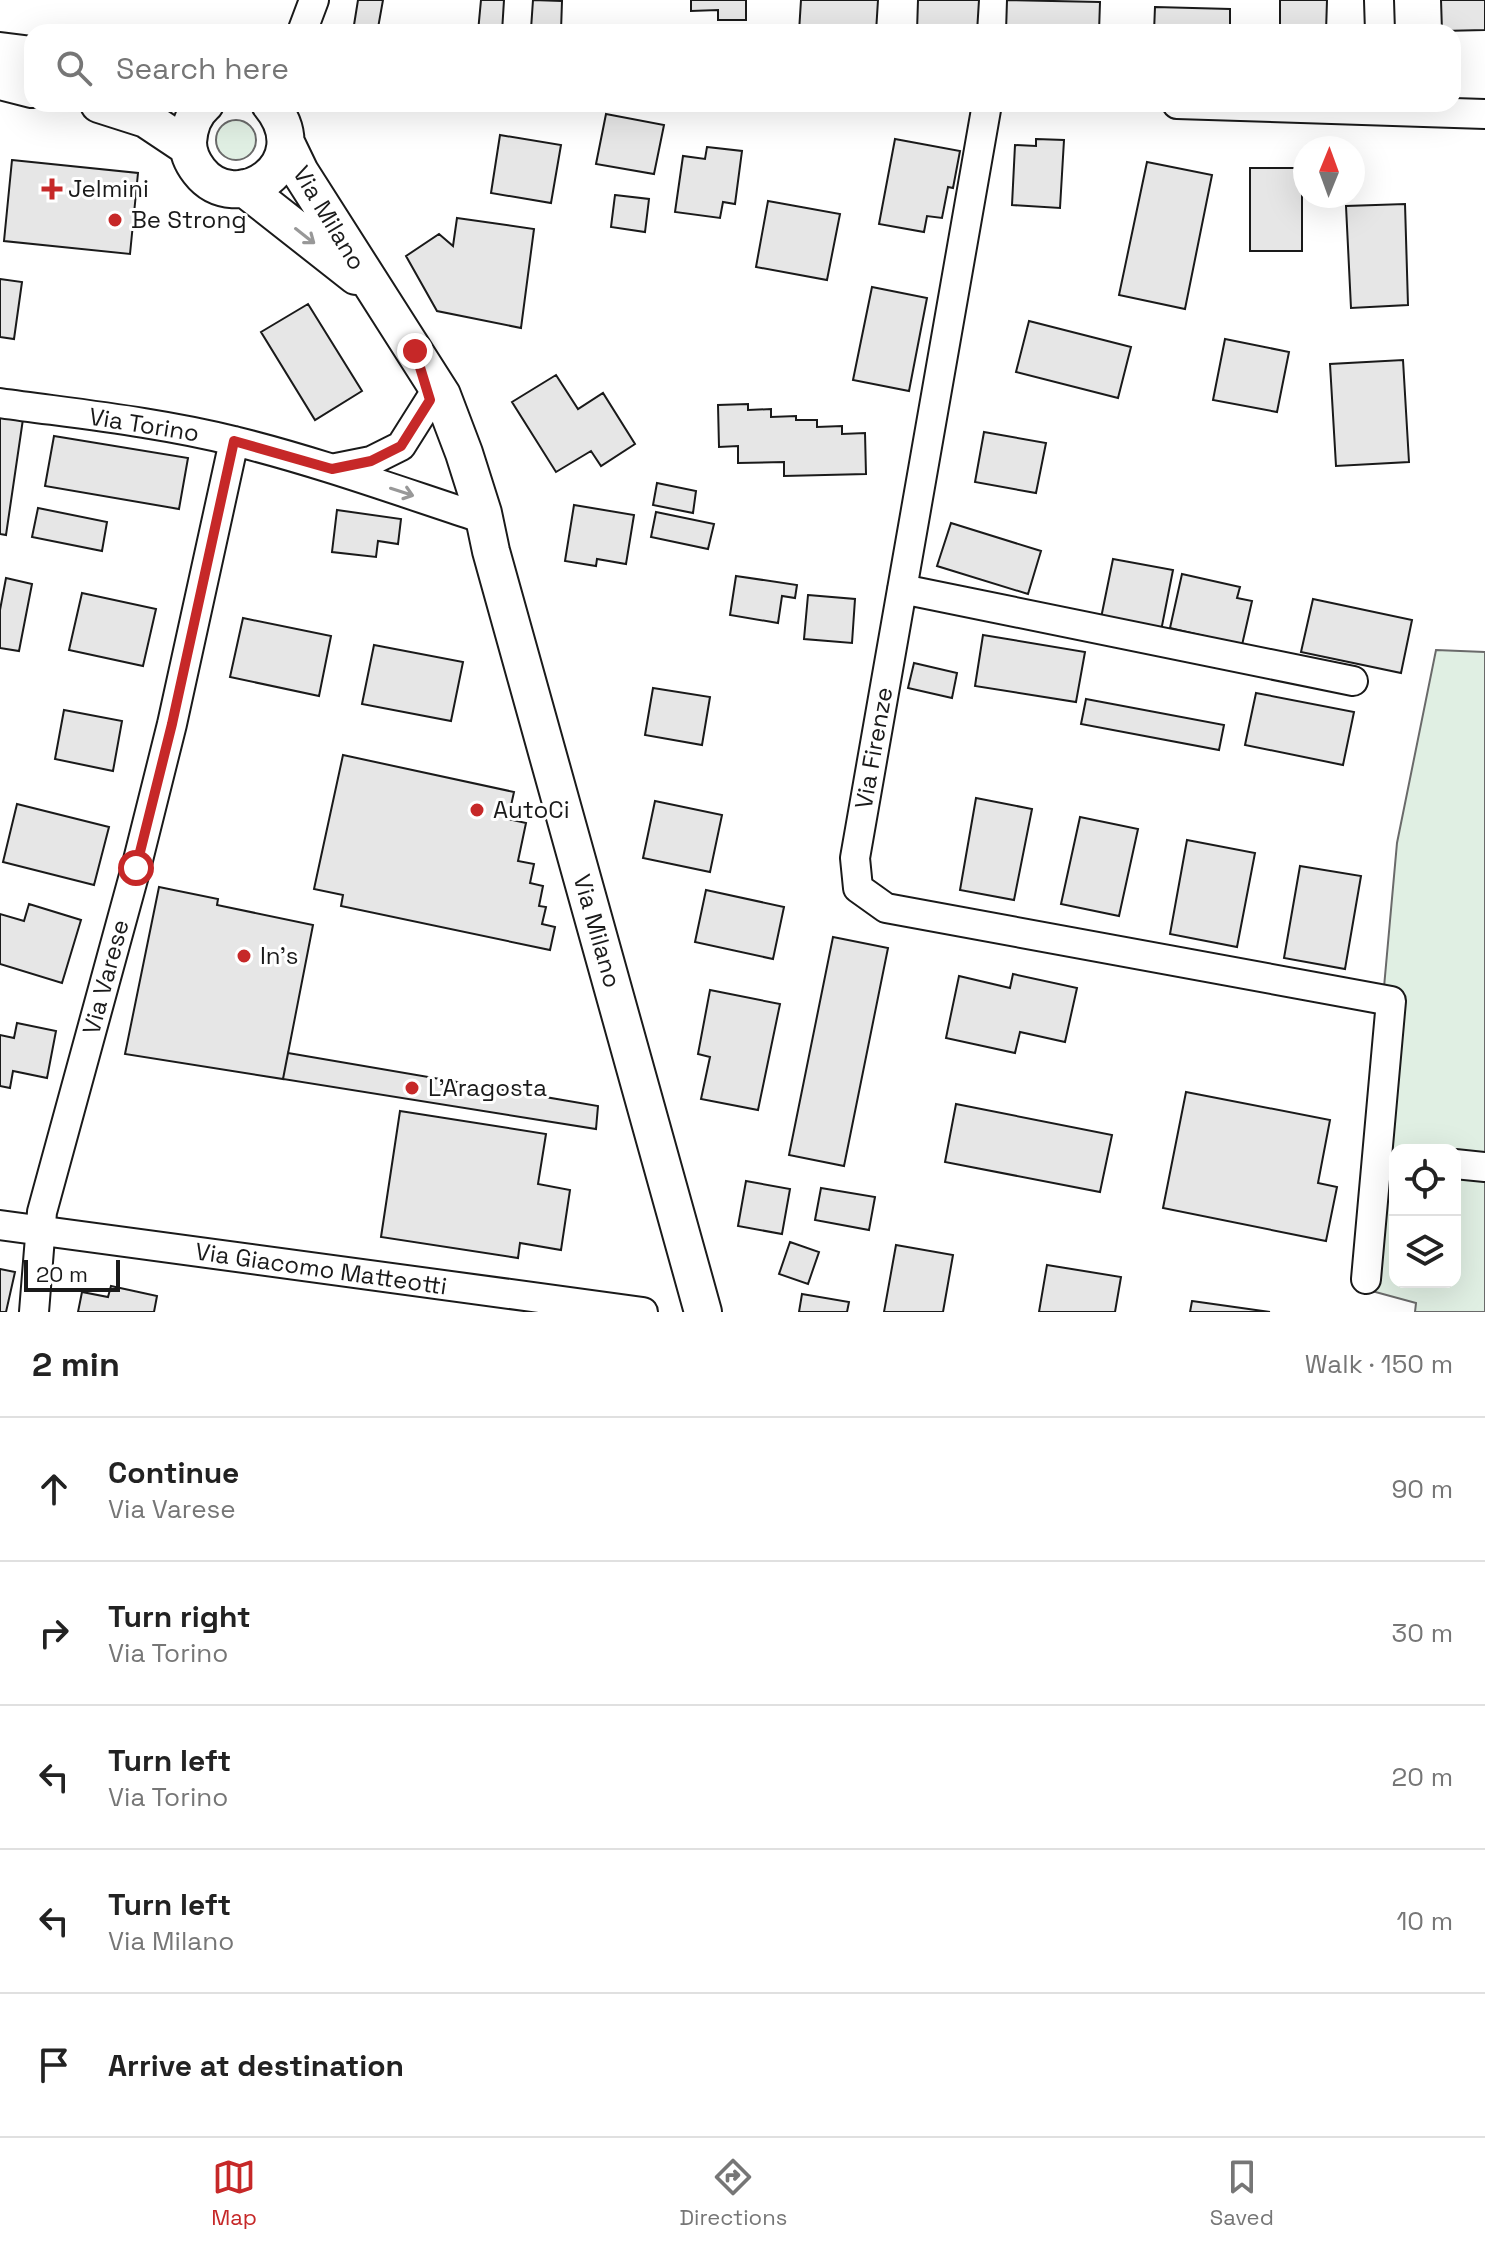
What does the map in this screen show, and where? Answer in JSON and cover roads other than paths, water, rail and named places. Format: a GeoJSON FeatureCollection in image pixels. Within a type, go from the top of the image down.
{"type":"FeatureCollection","features":[{"type":"Feature","properties":{"kind":"street"},"geometry":{"type":"LineString","coordinates":[[305,24],[314,0]]}},
{"type":"Feature","properties":{"kind":"street"},"geometry":{"type":"LineString","coordinates":[[1379,0],[1380,24]]}},
{"type":"Feature","properties":{"kind":"street"},"geometry":{"type":"LineString","coordinates":[[0,51],[24,54]]}},
{"type":"Feature","properties":{"kind":"street"},"geometry":{"type":"LineString","coordinates":[[0,81],[24,87]]}},
{"type":"Feature","properties":{"kind":"street"},"geometry":{"type":"LineString","coordinates":[[124,112],[146,119],[188,147]]}},
{"type":"Feature","properties":{"kind":"street"},"geometry":{"type":"LineString","coordinates":[[199,112],[190,125],[188,147],[192,160],[202,174],[215,184],[244,188],[260,183],[274,172],[282,117]]}},
{"type":"Feature","properties":{"kind":"street","name":"Via Firenze"},"geometry":{"type":"LineString","coordinates":[[986,112],[855,858],[858,888],[886,908],[1391,1001],[1386,1156]]}},
{"type":"Feature","properties":{"kind":"street"},"geometry":{"type":"LineString","coordinates":[[1451,112],[1485,114]]}},
{"type":"Feature","properties":{"kind":"street","name":"Via Milano"},"geometry":{"type":"LineString","coordinates":[[282,117],[300,172],[442,395],[464,453],[703,1312]]}},
{"type":"Feature","properties":{"kind":"street","name":"Via Milano"},"geometry":{"type":"LineString","coordinates":[[244,188],[373,290]]}},
{"type":"Feature","properties":{"kind":"street","name":"Via Milano"},"geometry":{"type":"LineString","coordinates":[[415,351],[472,515],[491,551]]}},
{"type":"Feature","properties":{"kind":"street","name":"Via Torino"},"geometry":{"type":"LineString","coordinates":[[332,469],[371,461],[401,446],[430,400]]}},
{"type":"Feature","properties":{"kind":"street","name":"Via Torino"},"geometry":{"type":"LineString","coordinates":[[0,403],[177,429],[234,441],[472,515]]}},
{"type":"Feature","properties":{"kind":"street","name":"Via Varese"},"geometry":{"type":"LineString","coordinates":[[34,1312],[42,1212],[172,724],[234,441]]}},
{"type":"Feature","properties":{"kind":"street"},"geometry":{"type":"LineString","coordinates":[[902,589],[1353,681]]}},
{"type":"Feature","properties":{"kind":"street"},"geometry":{"type":"LineString","coordinates":[[1366,1279],[1386,1156]]}},
{"type":"Feature","properties":{"kind":"street"},"geometry":{"type":"LineString","coordinates":[[1461,1165],[1485,1167]]}},
{"type":"Feature","properties":{"kind":"street","name":"Via Giacomo Matteotti"},"geometry":{"type":"LineString","coordinates":[[0,1225],[643,1312]]}},
{"type":"Feature","properties":{"kind":"place","name":"Jelmini"},"geometry":{"type":"Point","coordinates":[52,189]}},
{"type":"Feature","properties":{"kind":"place","name":"Be Strong"},"geometry":{"type":"Point","coordinates":[115,220]}},
{"type":"Feature","properties":{"kind":"place","name":"AutoCi"},"geometry":{"type":"Point","coordinates":[477,810]}},
{"type":"Feature","properties":{"kind":"place","name":"In's"},"geometry":{"type":"Point","coordinates":[244,956]}},
{"type":"Feature","properties":{"kind":"place","name":"L'Aragosta"},"geometry":{"type":"Point","coordinates":[412,1088]}}]}
